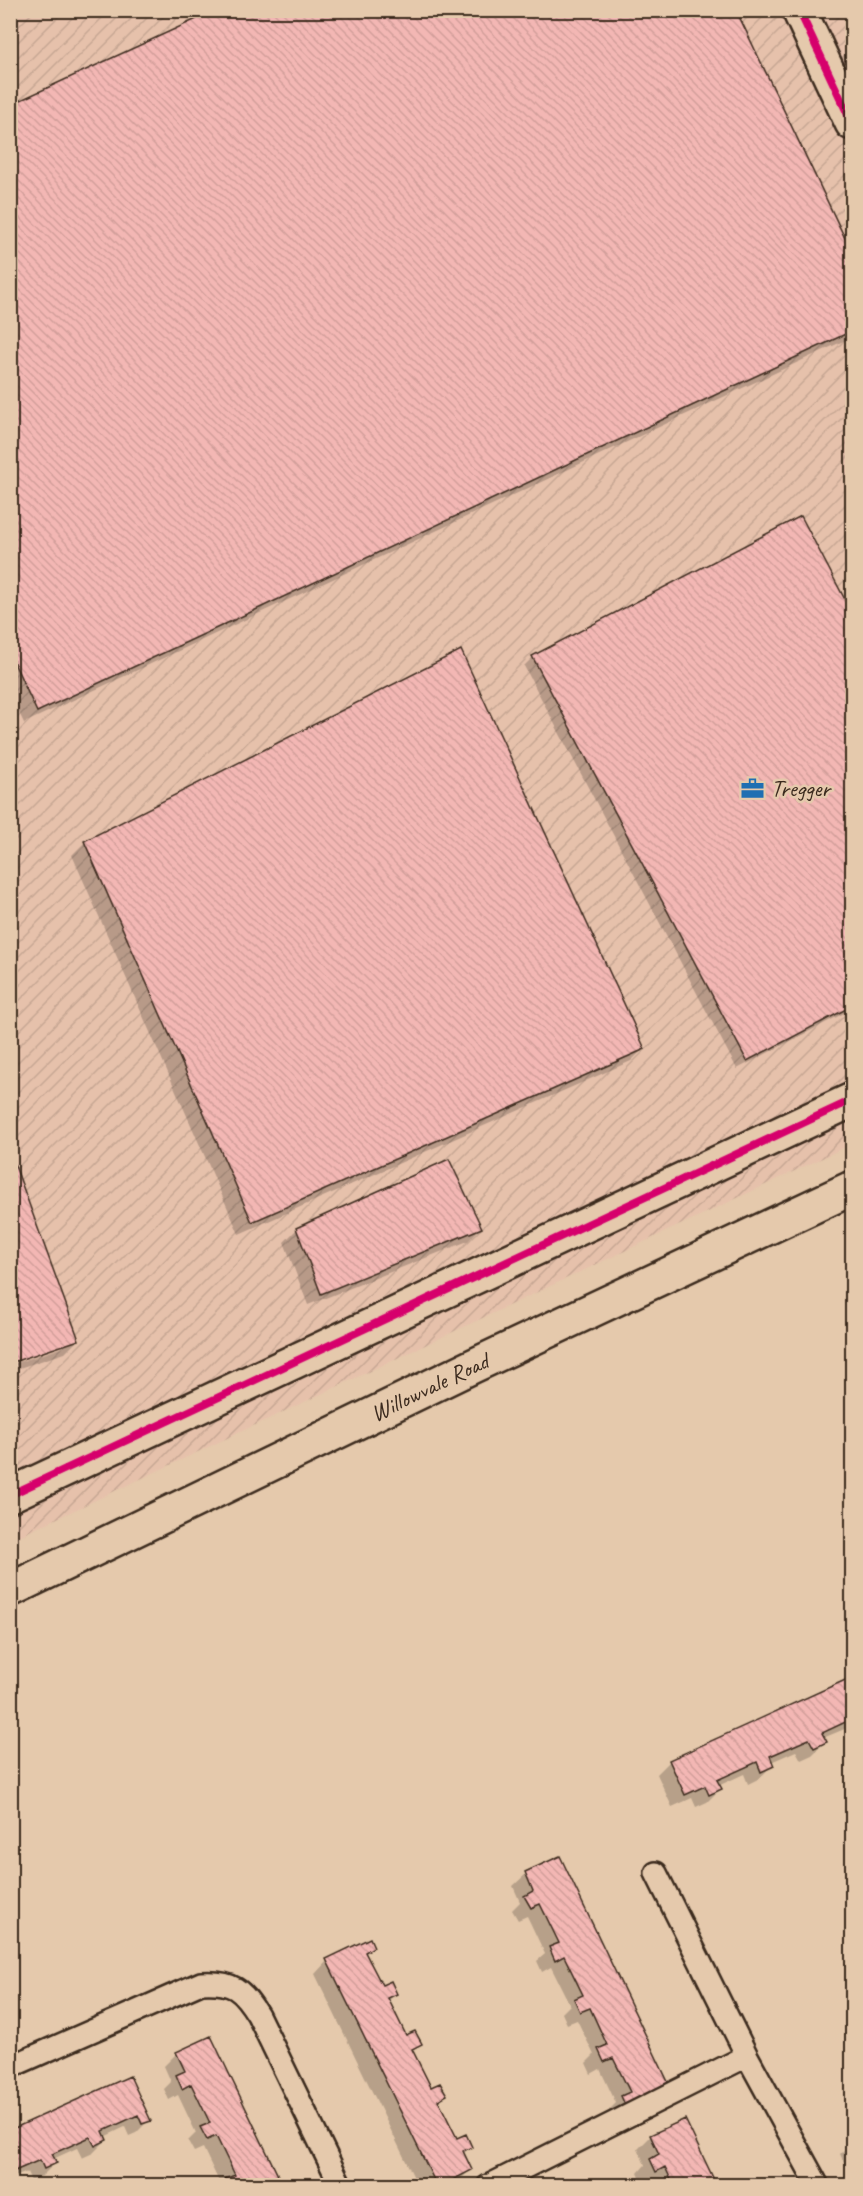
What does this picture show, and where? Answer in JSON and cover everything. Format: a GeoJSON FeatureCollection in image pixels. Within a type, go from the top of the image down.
{"type":"FeatureCollection","features":[{"type":"Feature","properties":{"kind":"street"},"geometry":{"type":"LineString","coordinates":[[799,10],[852,123]]}},
{"type":"Feature","properties":{"kind":"street"},"geometry":{"type":"LineString","coordinates":[[10,1495],[852,1100]]}},
{"type":"Feature","properties":{"kind":"street","name":"Willowvale Road"},"geometry":{"type":"LineString","coordinates":[[10,1590],[473,1366],[852,1188]]}},
{"type":"Feature","properties":{"kind":"lane"},"geometry":{"type":"LineString","coordinates":[[656,1874],[747,2056],[818,2186]]}},
{"type":"Feature","properties":{"kind":"lane"},"geometry":{"type":"LineString","coordinates":[[10,2067],[201,1983],[220,1982],[235,1987],[247,1998],[258,2015],[341,2186]]}},
{"type":"Feature","properties":{"kind":"lane"},"geometry":{"type":"LineString","coordinates":[[489,2186],[747,2056]]}},
{"type":"Feature","properties":{"kind":"shaded area"},"geometry":{"type":"Polygon","coordinates":[[[10,11],[852,11],[852,1144],[11,1540],[10,11]]]}},
{"type":"Feature","properties":{"kind":"building"},"geometry":{"type":"Polygon","coordinates":[[[216,10],[736,10],[852,253],[852,331],[37,712],[10,654],[10,105],[216,10]]]}},
{"type":"Feature","properties":{"kind":"building"},"geometry":{"type":"Polygon","coordinates":[[[801,516],[852,613],[852,1006],[747,1061],[532,656],[801,516]]]}},
{"type":"Feature","properties":{"kind":"building"},"geometry":{"type":"Polygon","coordinates":[[[461,650],[645,1049],[252,1222],[84,841],[461,650]]]}},
{"type":"Feature","properties":{"kind":"building"},"geometry":{"type":"Polygon","coordinates":[[[10,1152],[79,1340],[10,1363],[10,1152]]]}},
{"type":"Feature","properties":{"kind":"building"},"geometry":{"type":"Polygon","coordinates":[[[449,1159],[482,1228],[321,1294],[296,1228],[449,1159]]]}},
{"type":"Feature","properties":{"kind":"building"},"geometry":{"type":"Polygon","coordinates":[[[852,1677],[852,1719],[822,1733],[827,1742],[814,1748],[809,1739],[770,1756],[774,1766],[761,1772],[757,1762],[717,1780],[722,1789],[709,1795],[705,1786],[685,1795],[669,1760],[852,1677]]]}},
{"type":"Feature","properties":{"kind":"building"},"geometry":{"type":"Polygon","coordinates":[[[560,1856],[669,2084],[625,2105],[621,2096],[630,2092],[613,2058],[604,2062],[598,2049],[607,2045],[590,2008],[580,2012],[574,1999],[583,1995],[564,1956],[555,1961],[549,1947],[559,1943],[540,1904],[531,1908],[524,1896],[533,1891],[525,1872],[560,1856]]]}},
{"type":"Feature","properties":{"kind":"building"},"geometry":{"type":"Polygon","coordinates":[[[370,1938],[374,1947],[365,1952],[382,1985],[391,1981],[397,1994],[388,1998],[406,2035],[415,2031],[422,2044],[412,2049],[431,2087],[440,2083],[447,2095],[438,2100],[457,2138],[466,2134],[472,2147],[463,2151],[472,2170],[441,2186],[437,2186],[326,1959],[370,1938]]]}},
{"type":"Feature","properties":{"kind":"building"},"geometry":{"type":"Polygon","coordinates":[[[211,2036],[283,2186],[229,2186],[225,2179],[235,2175],[216,2136],[207,2140],[200,2127],[210,2123],[191,2084],[182,2089],[176,2075],[185,2071],[176,2052],[211,2036]]]}},
{"type":"Feature","properties":{"kind":"building"},"geometry":{"type":"Polygon","coordinates":[[[130,2076],[151,2121],[142,2124],[138,2115],[103,2131],[107,2140],[95,2146],[90,2137],[52,2154],[57,2163],[44,2169],[40,2160],[10,2173],[10,2130],[130,2076]]]}},
{"type":"Feature","properties":{"kind":"building"},"geometry":{"type":"Polygon","coordinates":[[[685,2119],[717,2186],[674,2186],[665,2167],[656,2172],[650,2159],[659,2154],[650,2135],[685,2119]]]}},
{"type":"Feature","properties":{"kind":"cycle path"},"geometry":{"type":"LineString","coordinates":[[799,10],[852,123]]}},
{"type":"Feature","properties":{"kind":"cycle path"},"geometry":{"type":"LineString","coordinates":[[10,1495],[852,1100]]}},
{"type":"Feature","properties":{"kind":"place","name":"Tregger"},"geometry":{"type":"Point","coordinates":[753,788]}}]}
